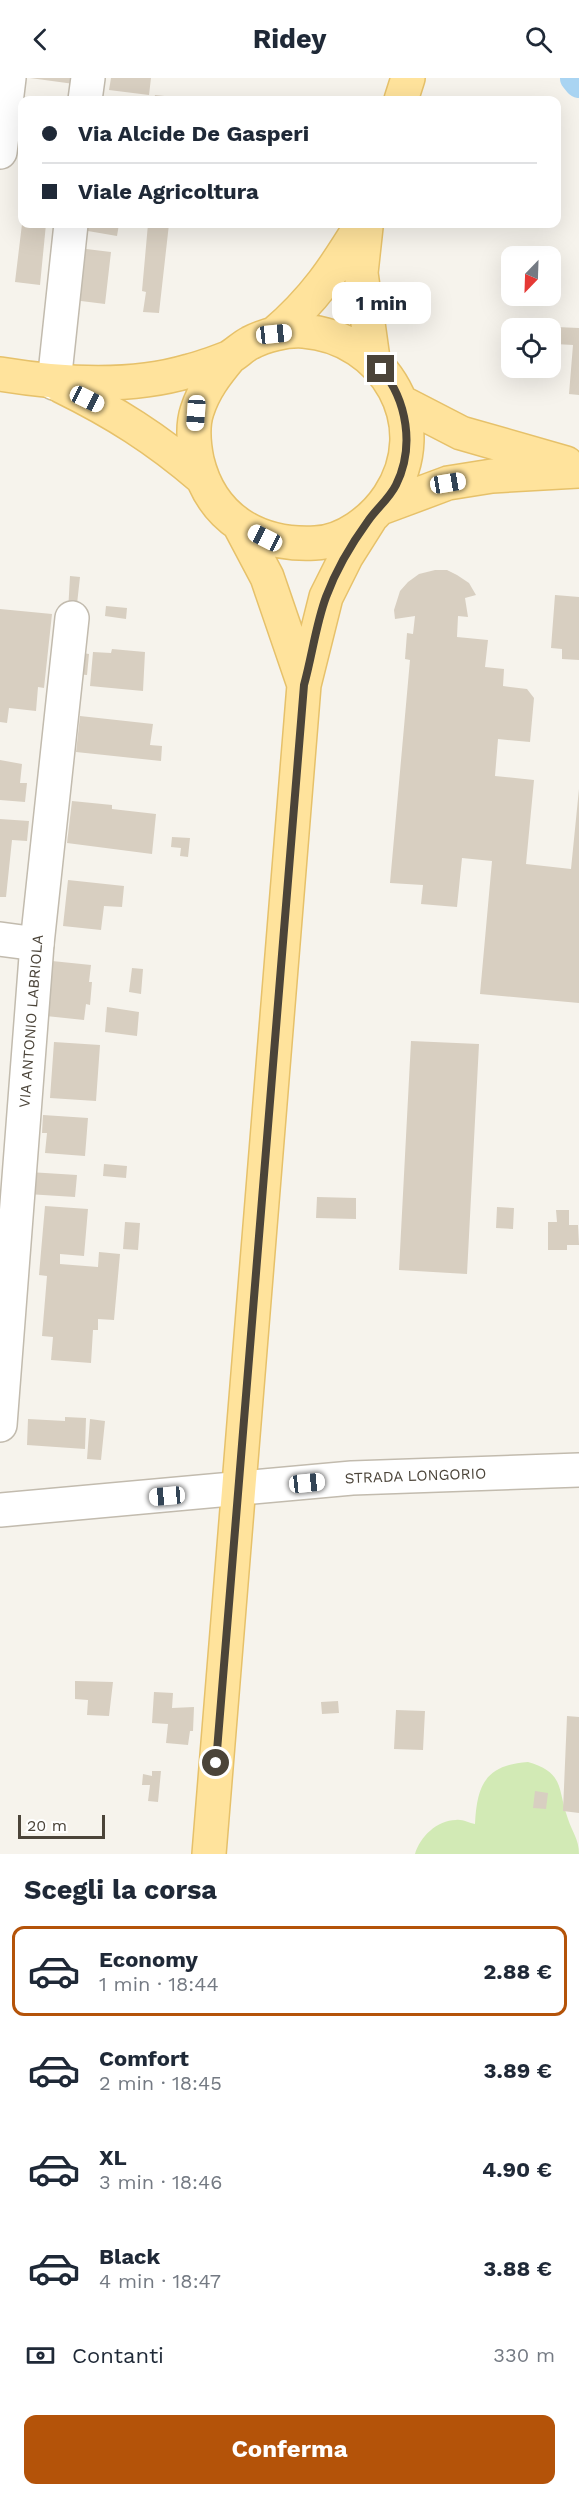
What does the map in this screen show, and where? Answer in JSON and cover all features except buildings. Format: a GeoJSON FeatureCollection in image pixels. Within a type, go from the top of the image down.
{"type":"FeatureCollection","features":[{"type":"Feature","properties":{"kind":"main road"},"geometry":{"type":"LineString","coordinates":[[402,96],[408,78]]}},
{"type":"Feature","properties":{"kind":"main road"},"geometry":{"type":"LineString","coordinates":[[274,334],[296,316],[331,275],[360,228]]}},
{"type":"Feature","properties":{"kind":"main road"},"geometry":{"type":"LineString","coordinates":[[367,228],[361,273],[373,359]]}},
{"type":"Feature","properties":{"kind":"main road"},"geometry":{"type":"LineString","coordinates":[[209,1854],[304,685],[326,597],[346,557],[375,513],[397,484],[405,457],[407,430],[401,402],[389,379],[373,359],[351,344],[327,334],[301,331],[274,334],[250,343],[230,357],[208,383],[196,413],[194,446],[202,478],[217,505],[240,526],[265,538],[292,544],[320,543],[346,534],[375,513],[448,483],[492,476],[579,468]]}},
{"type":"Feature","properties":{"kind":"main road"},"geometry":{"type":"LineString","coordinates":[[0,374],[54,382],[152,379],[188,372],[230,357]]}},
{"type":"Feature","properties":{"kind":"main road"},"geometry":{"type":"LineString","coordinates":[[54,382],[104,407],[143,431],[202,478]]}},
{"type":"Feature","properties":{"kind":"main road"},"geometry":{"type":"LineString","coordinates":[[401,402],[461,433],[579,468]]}},
{"type":"Feature","properties":{"kind":"main road"},"geometry":{"type":"LineString","coordinates":[[240,526],[267,577],[304,685]]}},
{"type":"Feature","properties":{"kind":"street"},"geometry":{"type":"LineString","coordinates":[[0,152],[9,78]]}},
{"type":"Feature","properties":{"kind":"street"},"geometry":{"type":"LineString","coordinates":[[86,96],[88,78]]}},
{"type":"Feature","properties":{"kind":"street"},"geometry":{"type":"LineString","coordinates":[[54,382],[72,228]]}},
{"type":"Feature","properties":{"kind":"street","name":"VIA ANTONIO LABRIOLA"},"geometry":{"type":"LineString","coordinates":[[0,1425],[37,944],[72,618]]}},
{"type":"Feature","properties":{"kind":"street"},"geometry":{"type":"LineString","coordinates":[[0,939],[37,944]]}},
{"type":"Feature","properties":{"kind":"street","name":"STRADA LONGORIO"},"geometry":{"type":"LineString","coordinates":[[0,1510],[352,1478],[579,1470]]}},
{"type":"Feature","properties":{"kind":"green space"},"geometry":{"type":"Polygon","coordinates":[[[528,1762],[548,1771],[558,1783],[568,1819],[577,1840],[579,1854],[415,1854],[425,1836],[442,1823],[458,1820],[475,1824],[478,1798],[487,1779],[502,1767],[528,1762]]]}},
{"type":"Feature","properties":{"kind":"waterway"},"geometry":{"type":"LineString","coordinates":[[575,78],[579,83]]}},
{"type":"Feature","properties":{"kind":"route"},"geometry":{"type":"LineString","coordinates":[[216,1763],[304,685],[326,597],[346,557],[370,519],[381,508],[397,484],[405,457],[407,430],[401,402],[381,369]]}}]}
